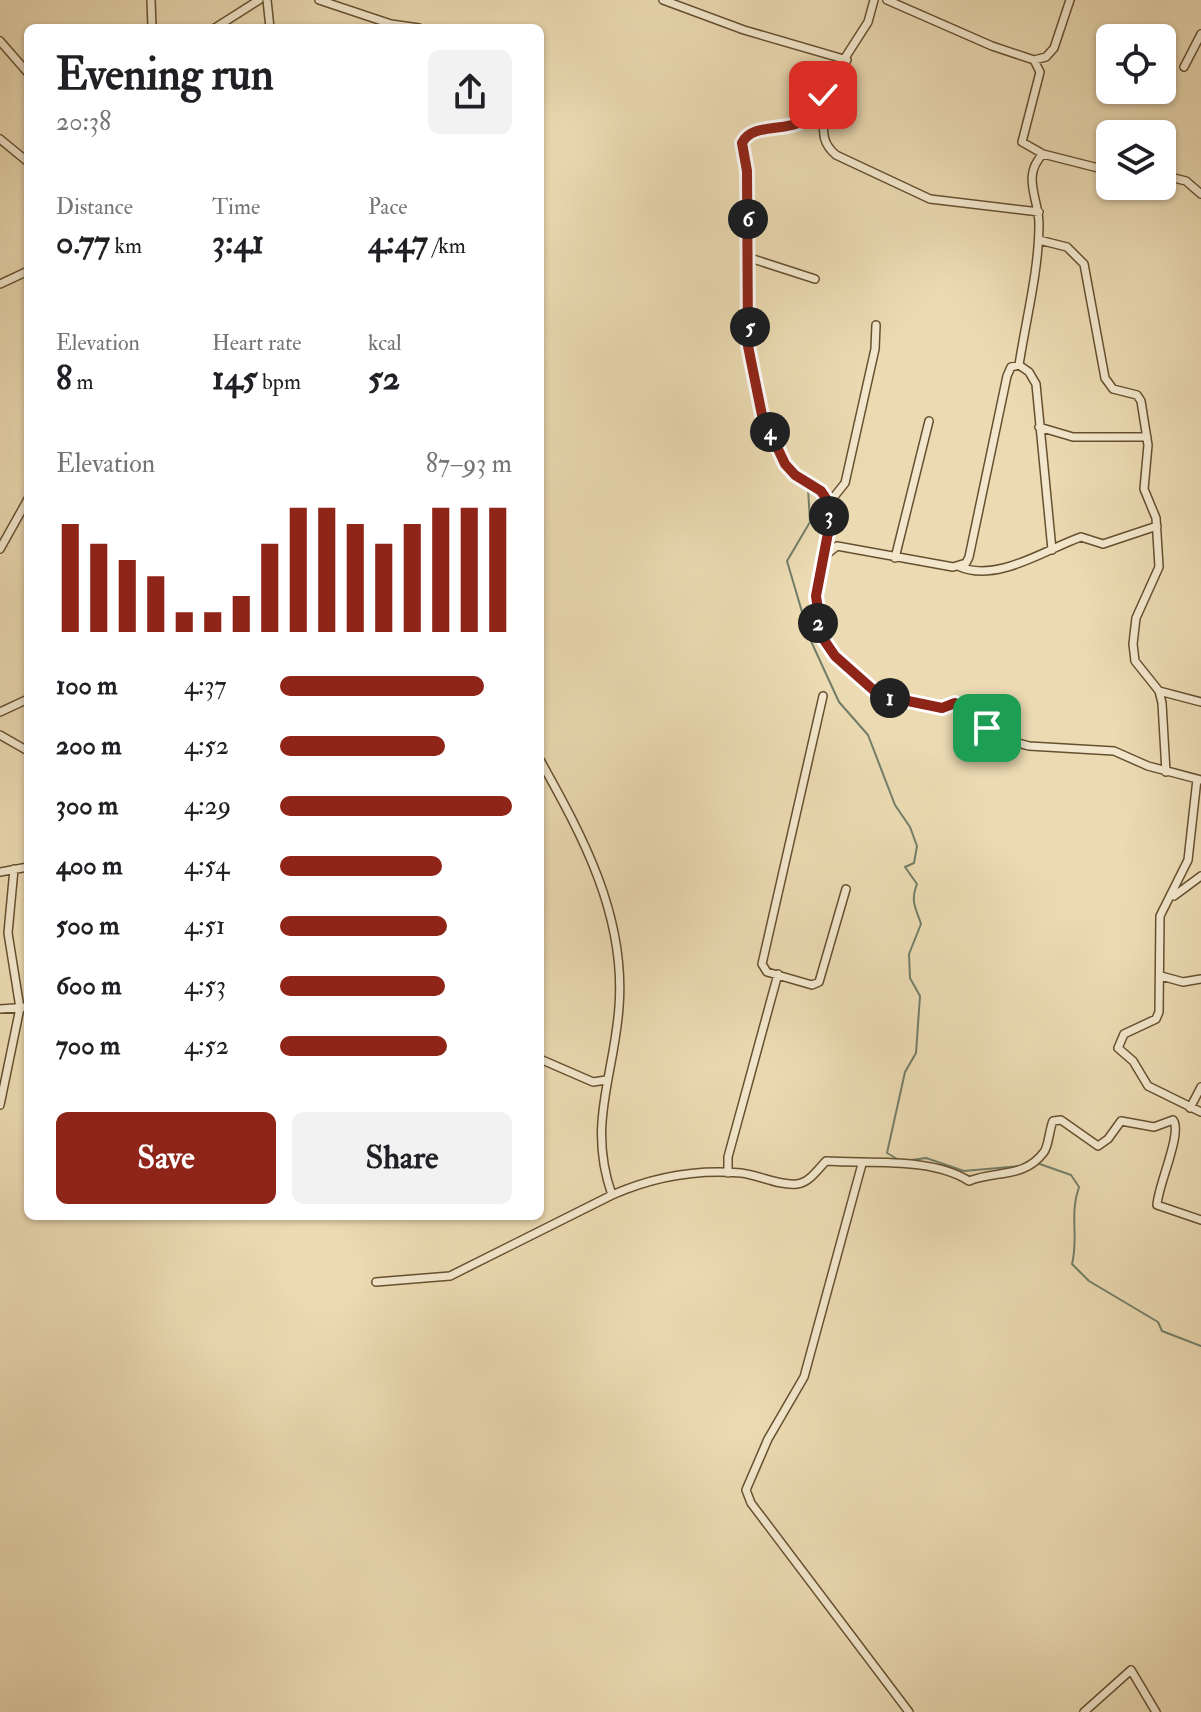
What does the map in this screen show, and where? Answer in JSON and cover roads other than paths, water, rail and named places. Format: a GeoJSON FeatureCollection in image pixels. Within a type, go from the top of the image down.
{"type":"FeatureCollection","features":[{"type":"Feature","properties":{"kind":"street"},"geometry":{"type":"LineString","coordinates":[[151,0],[152,24]]}},
{"type":"Feature","properties":{"kind":"street"},"geometry":{"type":"LineString","coordinates":[[221,24],[259,0]]}},
{"type":"Feature","properties":{"kind":"street"},"geometry":{"type":"LineString","coordinates":[[267,0],[270,24]]}},
{"type":"Feature","properties":{"kind":"street"},"geometry":{"type":"LineString","coordinates":[[319,0],[391,24]]}},
{"type":"Feature","properties":{"kind":"street"},"geometry":{"type":"LineString","coordinates":[[663,0],[744,30],[847,60]]}},
{"type":"Feature","properties":{"kind":"street"},"geometry":{"type":"LineString","coordinates":[[829,503],[821,491],[795,475],[785,464],[762,415],[748,346],[750,258],[747,171],[742,151],[744,137],[804,122],[814,116],[823,95],[868,22],[874,0]]}},
{"type":"Feature","properties":{"kind":"street"},"geometry":{"type":"LineString","coordinates":[[887,0],[1034,60],[1046,57],[1054,48],[1070,0]]}},
{"type":"Feature","properties":{"kind":"street"},"geometry":{"type":"LineString","coordinates":[[900,5],[911,0],[916,12]]}},
{"type":"Feature","properties":{"kind":"street"},"geometry":{"type":"LineString","coordinates":[[1184,67],[1201,34]]}},
{"type":"Feature","properties":{"kind":"street"},"geometry":{"type":"LineString","coordinates":[[0,41],[24,68]]}},
{"type":"Feature","properties":{"kind":"street"},"geometry":{"type":"LineString","coordinates":[[1034,60],[1040,72],[1022,142],[1043,154],[1096,167]]}},
{"type":"Feature","properties":{"kind":"street"},"geometry":{"type":"LineString","coordinates":[[823,95],[824,145],[836,155],[930,199],[1039,212]]}},
{"type":"Feature","properties":{"kind":"street"},"geometry":{"type":"LineString","coordinates":[[0,139],[24,159]]}},
{"type":"Feature","properties":{"kind":"street"},"geometry":{"type":"LineString","coordinates":[[1019,365],[1039,240],[1039,212],[1033,196],[1032,174],[1035,163],[1043,154]]}},
{"type":"Feature","properties":{"kind":"street"},"geometry":{"type":"LineString","coordinates":[[1176,178],[1186,181],[1201,194]]}},
{"type":"Feature","properties":{"kind":"street"},"geometry":{"type":"LineString","coordinates":[[1039,240],[1067,247],[1084,264],[1105,378],[1116,391],[1139,396],[1147,437],[1144,489],[1157,526],[1159,567],[1133,633],[1135,661],[1159,691],[1166,725],[1166,772]]}},
{"type":"Feature","properties":{"kind":"street"},"geometry":{"type":"LineString","coordinates":[[750,258],[815,279]]}},
{"type":"Feature","properties":{"kind":"street"},"geometry":{"type":"LineString","coordinates":[[0,284],[24,273]]}},
{"type":"Feature","properties":{"kind":"street"},"geometry":{"type":"LineString","coordinates":[[876,325],[875,349],[845,483],[829,503],[816,596],[822,637],[835,656],[879,695],[942,708],[955,703],[1007,740],[1029,746],[1114,751],[1166,772],[1199,780],[1188,860],[1162,908],[1158,929],[1161,1007],[1156,1019],[1124,1034],[1118,1048],[1133,1061],[1148,1086],[1201,1112]]}},
{"type":"Feature","properties":{"kind":"street"},"geometry":{"type":"LineString","coordinates":[[958,566],[966,563],[971,551],[1007,376],[1011,367],[1019,365],[1029,372],[1036,384],[1052,550]]}},
{"type":"Feature","properties":{"kind":"street"},"geometry":{"type":"LineString","coordinates":[[895,558],[929,421]]}},
{"type":"Feature","properties":{"kind":"street"},"geometry":{"type":"LineString","coordinates":[[1039,427],[1073,437],[1147,437]]}},
{"type":"Feature","properties":{"kind":"street"},"geometry":{"type":"LineString","coordinates":[[0,549],[24,506]]}},
{"type":"Feature","properties":{"kind":"street"},"geometry":{"type":"LineString","coordinates":[[823,559],[837,546],[958,566],[966,570],[1017,565],[1081,537],[1107,544],[1157,526]]}},
{"type":"Feature","properties":{"kind":"street"},"geometry":{"type":"LineString","coordinates":[[1159,691],[1201,702]]}},
{"type":"Feature","properties":{"kind":"street"},"geometry":{"type":"LineString","coordinates":[[823,696],[762,964],[767,972],[812,985],[819,982],[846,889]]}},
{"type":"Feature","properties":{"kind":"street"},"geometry":{"type":"LineString","coordinates":[[0,712],[24,701]]}},
{"type":"Feature","properties":{"kind":"street"},"geometry":{"type":"LineString","coordinates":[[0,735],[24,749]]}},
{"type":"Feature","properties":{"kind":"street"},"geometry":{"type":"LineString","coordinates":[[544,767],[581,834],[611,908],[620,988],[598,1145],[612,1195]]}},
{"type":"Feature","properties":{"kind":"street"},"geometry":{"type":"LineString","coordinates":[[0,872],[24,868]]}},
{"type":"Feature","properties":{"kind":"street"},"geometry":{"type":"LineString","coordinates":[[0,1105],[24,1008],[8,933],[14,869]]}},
{"type":"Feature","properties":{"kind":"street"},"geometry":{"type":"LineString","coordinates":[[1168,900],[1201,876]]}},
{"type":"Feature","properties":{"kind":"street"},"geometry":{"type":"LineString","coordinates":[[728,1173],[728,1157],[778,974]]}},
{"type":"Feature","properties":{"kind":"street"},"geometry":{"type":"LineString","coordinates":[[1161,976],[1183,982],[1201,979]]}},
{"type":"Feature","properties":{"kind":"street"},"geometry":{"type":"LineString","coordinates":[[0,1009],[24,1008]]}},
{"type":"Feature","properties":{"kind":"street"},"geometry":{"type":"LineString","coordinates":[[544,1061],[593,1082],[606,1080]]}},
{"type":"Feature","properties":{"kind":"street"},"geometry":{"type":"LineString","coordinates":[[1190,1108],[1201,1087]]}},
{"type":"Feature","properties":{"kind":"street"},"geometry":{"type":"LineString","coordinates":[[376,1282],[450,1276],[612,1195],[640,1183],[682,1173],[728,1173],[797,1184],[808,1179],[826,1161],[924,1167],[959,1175],[969,1181],[981,1176],[1017,1173],[1046,1150],[1053,1121],[1061,1120],[1098,1146],[1125,1120],[1154,1127],[1173,1120],[1177,1131],[1158,1192],[1157,1205],[1201,1220]]}},
{"type":"Feature","properties":{"kind":"street"},"geometry":{"type":"LineString","coordinates":[[862,1164],[804,1377],[768,1439],[746,1490],[751,1503],[909,1712]]}},
{"type":"Feature","properties":{"kind":"street"},"geometry":{"type":"LineString","coordinates":[[1084,1712],[1131,1670],[1156,1712]]}},
{"type":"Feature","properties":{"kind":"waterway"},"geometry":{"type":"LineString","coordinates":[[808,488],[810,522],[787,561],[810,639],[839,702],[868,735],[895,805],[910,827],[917,846],[914,863],[905,867],[917,884],[914,900],[921,924],[909,954],[910,978],[920,996],[916,1053],[905,1072],[887,1153],[899,1160]]}},
{"type":"Feature","properties":{"kind":"waterway"},"geometry":{"type":"LineString","coordinates":[[905,1161],[926,1158],[964,1171],[1020,1166]]}},
{"type":"Feature","properties":{"kind":"waterway"},"geometry":{"type":"LineString","coordinates":[[1037,1163],[1071,1175],[1079,1187],[1072,1264],[1089,1281],[1158,1322],[1162,1331],[1201,1346]]}}]}
